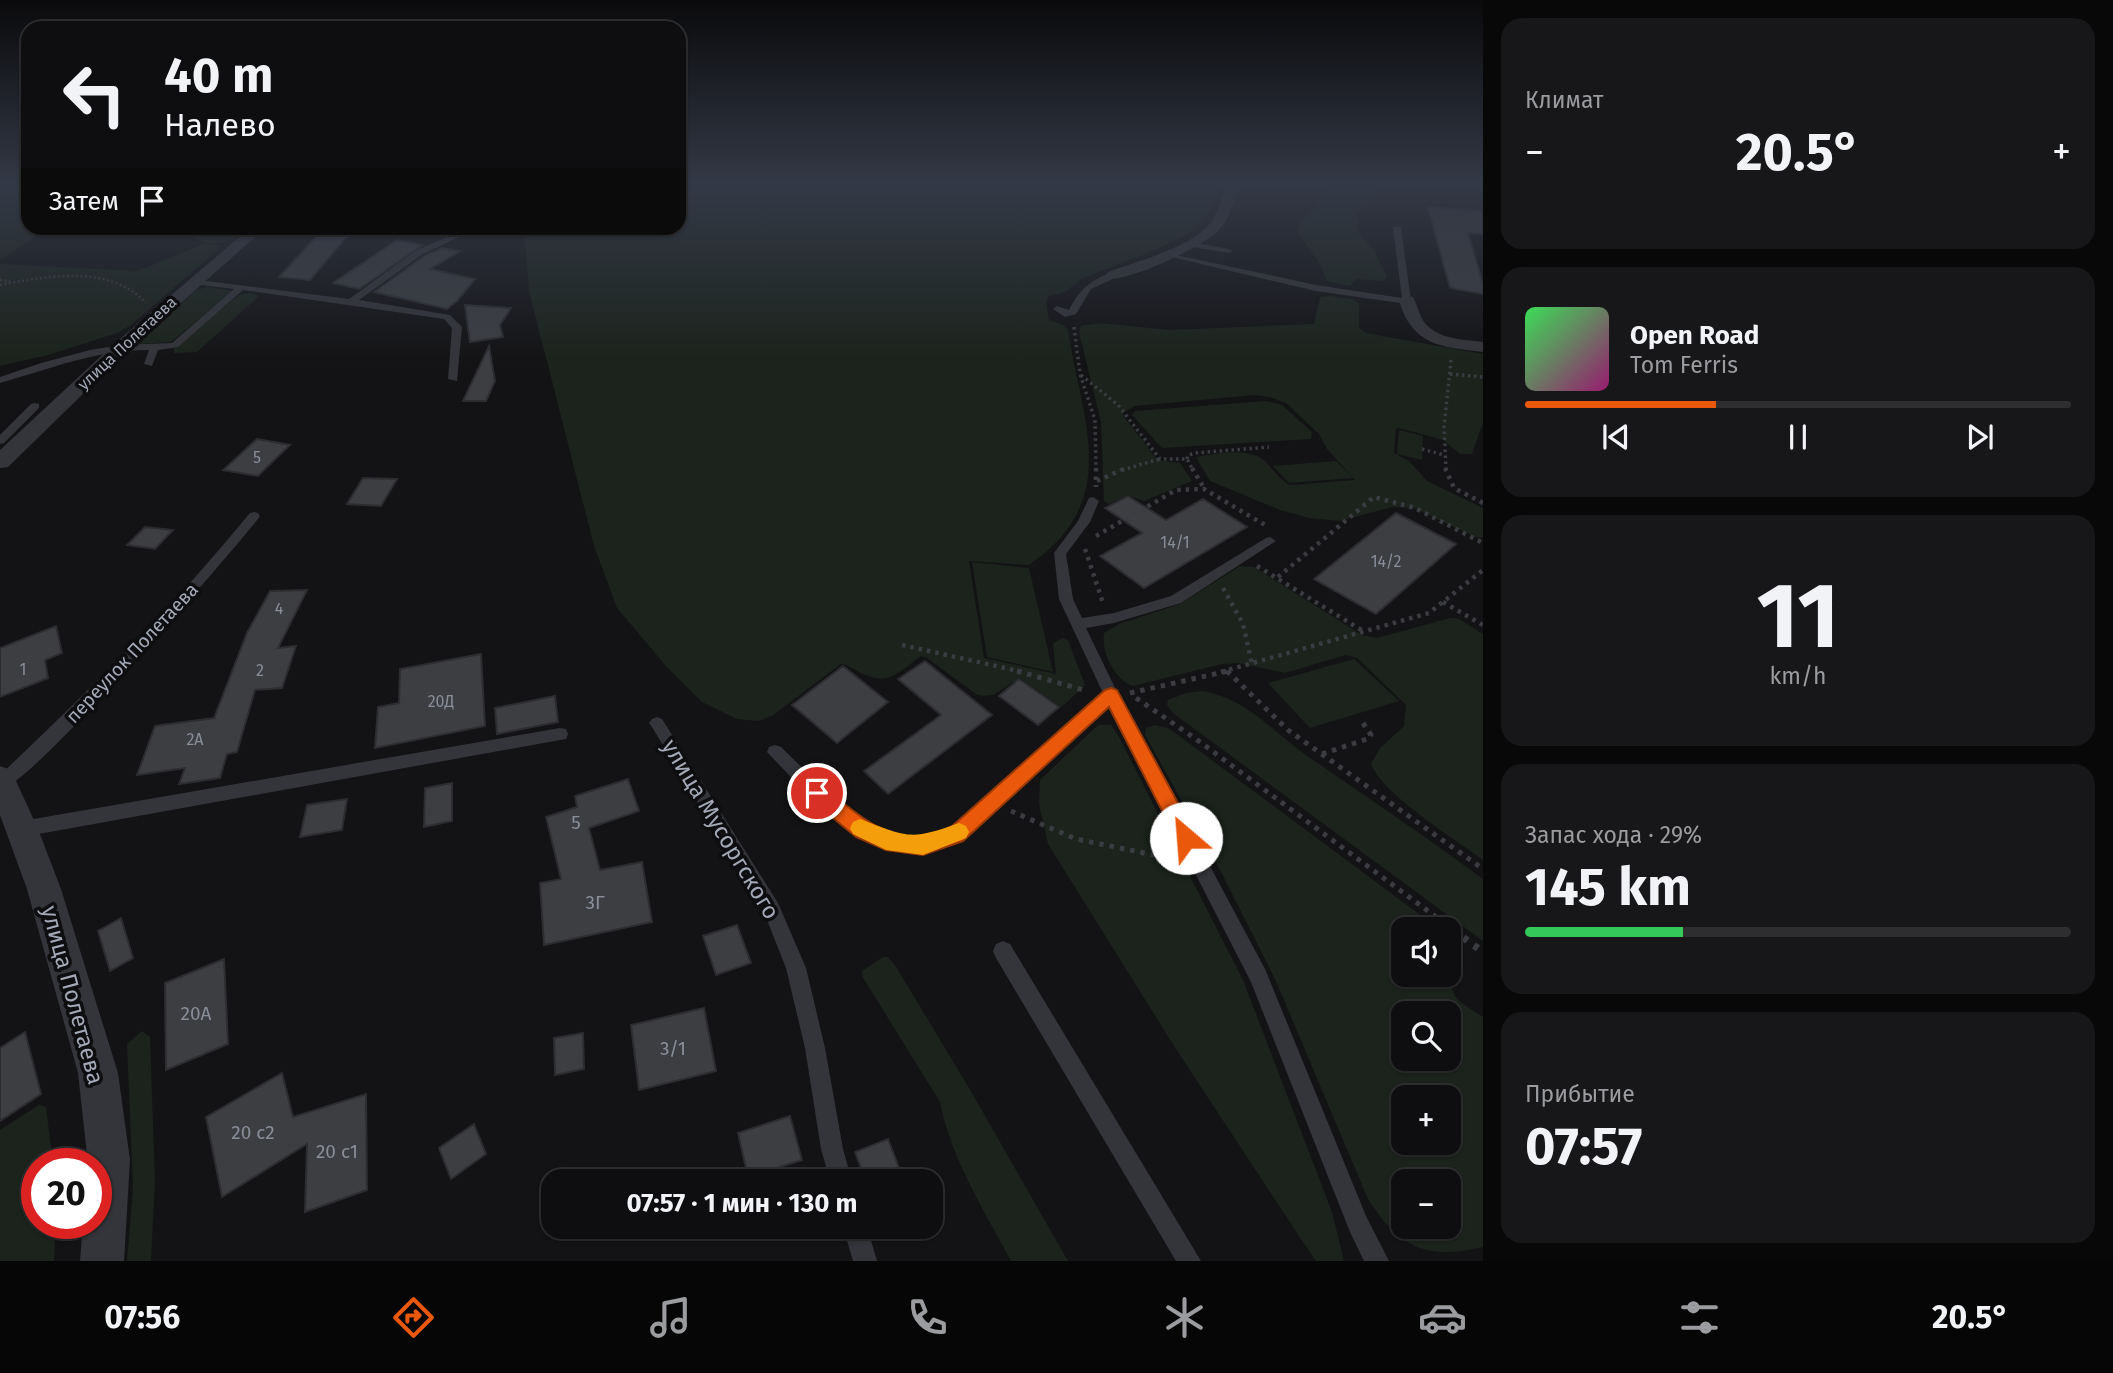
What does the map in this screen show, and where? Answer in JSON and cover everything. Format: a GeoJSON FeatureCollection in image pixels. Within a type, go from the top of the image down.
{"type":"FeatureCollection","features":[{"type":"Feature","properties":{"kind":"street","name":"улица Полетаева"},"geometry":{"type":"LineString","coordinates":[[0,462],[120,348],[239,244]]}},
{"type":"Feature","properties":{"kind":"street"},"geometry":{"type":"LineString","coordinates":[[1114,275],[1190,244]]}},
{"type":"Feature","properties":{"kind":"street"},"geometry":{"type":"LineString","coordinates":[[1407,301],[1416,327],[1435,338],[1454,344],[1483,347]]}},
{"type":"Feature","properties":{"kind":"street","name":"улица Полетаева"},"geometry":{"type":"LineString","coordinates":[[1,781],[22,829],[77,996],[98,1073],[109,1160],[102,1261]]}},
{"type":"Feature","properties":{"kind":"lane"},"geometry":{"type":"LineString","coordinates":[[352,301],[420,252],[439,244]]}},
{"type":"Feature","properties":{"kind":"lane"},"geometry":{"type":"LineString","coordinates":[[1190,244],[1229,251]]}},
{"type":"Feature","properties":{"kind":"lane"},"geometry":{"type":"LineString","coordinates":[[1167,255],[1316,288],[1407,301],[1399,244]]}},
{"type":"Feature","properties":{"kind":"lane"},"geometry":{"type":"LineString","coordinates":[[1057,309],[1065,314],[1073,312],[1083,290],[1095,281],[1114,275]]}},
{"type":"Feature","properties":{"kind":"lane"},"geometry":{"type":"LineString","coordinates":[[194,281],[352,301],[447,317],[457,327],[453,379]]}},
{"type":"Feature","properties":{"kind":"lane"},"geometry":{"type":"LineString","coordinates":[[0,380],[31,368],[120,348],[175,345],[242,287]]}},
{"type":"Feature","properties":{"kind":"lane"},"geometry":{"type":"LineString","coordinates":[[228,300],[275,291]]}},
{"type":"Feature","properties":{"kind":"lane"},"geometry":{"type":"LineString","coordinates":[[149,364],[153,348]]}},
{"type":"Feature","properties":{"kind":"lane"},"geometry":{"type":"LineString","coordinates":[[0,441],[35,406]]}},
{"type":"Feature","properties":{"kind":"lane"},"geometry":{"type":"LineString","coordinates":[[14,428],[35,428]]}},
{"type":"Feature","properties":{"kind":"lane"},"geometry":{"type":"LineString","coordinates":[[1093,501],[1084,522],[1060,553],[1066,599],[1077,624],[1120,694],[1198,862],[1258,976],[1358,1224],[1377,1261]]}},
{"type":"Feature","properties":{"kind":"lane","name":"переулок Полетаева"},"geometry":{"type":"LineString","coordinates":[[1,781],[126,664],[254,516]]}},
{"type":"Feature","properties":{"kind":"lane"},"geometry":{"type":"LineString","coordinates":[[1077,624],[1114,618],[1176,600],[1270,541]]}},
{"type":"Feature","properties":{"kind":"lane"},"geometry":{"type":"LineString","coordinates":[[775,752],[843,816],[863,831],[886,841],[923,846],[956,835],[1120,694]]}},
{"type":"Feature","properties":{"kind":"lane","name":"улица Мусоргского"},"geometry":{"type":"LineString","coordinates":[[657,723],[772,909],[791,956],[815,1048],[838,1169]]}},
{"type":"Feature","properties":{"kind":"lane"},"geometry":{"type":"LineString","coordinates":[[22,829],[560,734]]}},
{"type":"Feature","properties":{"kind":"lane"},"geometry":{"type":"LineString","coordinates":[[1003,951],[1189,1261]]}},
{"type":"Feature","properties":{"kind":"lane"},"geometry":{"type":"LineString","coordinates":[[859,1239],[865,1261]]}},
{"type":"Feature","properties":{"kind":"path"},"geometry":{"type":"LineString","coordinates":[[0,283],[86,277],[116,281],[139,291],[147,305],[166,307]]}},
{"type":"Feature","properties":{"kind":"path"},"geometry":{"type":"LineString","coordinates":[[1073,312],[1080,374],[1095,421],[1097,481],[1093,501]]}},
{"type":"Feature","properties":{"kind":"path"},"geometry":{"type":"LineString","coordinates":[[1454,344],[1444,455],[1446,477],[1454,488],[1483,503]]}},
{"type":"Feature","properties":{"kind":"path"},"geometry":{"type":"LineString","coordinates":[[1080,374],[1118,405],[1160,459]]}},
{"type":"Feature","properties":{"kind":"path"},"geometry":{"type":"LineString","coordinates":[[1450,374],[1483,377]]}},
{"type":"Feature","properties":{"kind":"path"},"geometry":{"type":"LineString","coordinates":[[1187,460],[1188,455],[1196,453],[1269,447]]}},
{"type":"Feature","properties":{"kind":"path"},"geometry":{"type":"LineString","coordinates":[[1422,449],[1444,455]]}},
{"type":"Feature","properties":{"kind":"path"},"geometry":{"type":"LineString","coordinates":[[1097,481],[1125,468],[1160,459],[1187,460]]}},
{"type":"Feature","properties":{"kind":"path"},"geometry":{"type":"LineString","coordinates":[[1187,460],[1204,489]]}},
{"type":"Feature","properties":{"kind":"path"},"geometry":{"type":"LineString","coordinates":[[1114,618],[1099,597],[1084,548],[1087,541],[1176,491],[1204,489],[1270,528],[1273,536],[1270,541]]}},
{"type":"Feature","properties":{"kind":"path"},"geometry":{"type":"LineString","coordinates":[[1278,577],[1374,497],[1385,497],[1408,506],[1483,543]]}},
{"type":"Feature","properties":{"kind":"path"},"geometry":{"type":"LineString","coordinates":[[1244,558],[1363,632]]}},
{"type":"Feature","properties":{"kind":"path"},"geometry":{"type":"LineString","coordinates":[[1120,694],[1227,671],[1429,613],[1483,570]]}},
{"type":"Feature","properties":{"kind":"path"},"geometry":{"type":"LineString","coordinates":[[1214,576],[1239,614],[1248,640],[1252,664]]}},
{"type":"Feature","properties":{"kind":"path"},"geometry":{"type":"LineString","coordinates":[[1443,601],[1483,625]]}},
{"type":"Feature","properties":{"kind":"path"},"geometry":{"type":"LineString","coordinates":[[1227,671],[1288,730],[1483,869]]}},
{"type":"Feature","properties":{"kind":"path"},"geometry":{"type":"LineString","coordinates":[[1321,754],[1367,739],[1371,735],[1363,723]]}},
{"type":"Feature","properties":{"kind":"path"},"geometry":{"type":"LineString","coordinates":[[994,801],[1020,817],[1076,839],[1156,858],[1198,862]]}},
{"type":"Feature","properties":{"kind":"path"},"geometry":{"type":"LineString","coordinates":[[1356,857],[1483,952]]}},
{"type":"Feature","properties":{"kind":"shaded area"},"geometry":{"type":"Polygon","coordinates":[[[0,244],[24,244],[0,260],[0,244]]]}},
{"type":"Feature","properties":{"kind":"shaded area"},"geometry":{"type":"Polygon","coordinates":[[[204,244],[222,246],[131,325],[117,333],[48,355],[0,366],[0,264],[138,271],[204,244]]]}},
{"type":"Feature","properties":{"kind":"shaded area"},"geometry":{"type":"Polygon","coordinates":[[[525,244],[1167,244],[1083,278],[1065,292],[1049,296],[1046,303],[1049,320],[1068,330],[1081,396],[1089,458],[1086,487],[1077,514],[1058,540],[1029,565],[969,561],[984,658],[1056,674],[1053,643],[1063,638],[1068,640],[1085,685],[1061,707],[1020,678],[993,695],[983,696],[976,694],[921,656],[902,671],[882,678],[874,678],[841,664],[772,716],[758,721],[737,719],[702,702],[666,666],[617,608],[594,546],[529,291],[525,244]]]}},
{"type":"Feature","properties":{"kind":"shaded area"},"geometry":{"type":"Polygon","coordinates":[[[1306,244],[1368,244],[1374,250],[1387,277],[1383,281],[1358,279],[1349,286],[1327,281],[1320,264],[1306,244]]]}},
{"type":"Feature","properties":{"kind":"shaded area"},"geometry":{"type":"Polygon","coordinates":[[[207,287],[233,291],[171,342],[137,344],[196,290],[207,287]]]}},
{"type":"Feature","properties":{"kind":"shaded area"},"geometry":{"type":"Polygon","coordinates":[[[250,293],[259,296],[197,352],[174,353],[174,348],[239,295],[250,293]]]}},
{"type":"Feature","properties":{"kind":"shaded area"},"geometry":{"type":"Polygon","coordinates":[[[1320,297],[1352,299],[1359,303],[1359,328],[1366,333],[1483,354],[1483,423],[1472,454],[1460,454],[1443,440],[1399,428],[1396,429],[1394,453],[1409,461],[1427,481],[1483,508],[1483,538],[1475,537],[1414,508],[1393,507],[1339,521],[1309,518],[1280,510],[1210,481],[1196,457],[1239,452],[1262,459],[1290,485],[1355,480],[1327,449],[1319,434],[1286,403],[1254,395],[1135,406],[1123,413],[1158,460],[1180,463],[1192,481],[1144,501],[1127,495],[1109,504],[1104,501],[1101,422],[1079,332],[1081,326],[1101,323],[1169,330],[1314,324],[1320,297]]]}},
{"type":"Feature","properties":{"kind":"shaded area"},"geometry":{"type":"Polygon","coordinates":[[[1266,401],[1282,405],[1312,432],[1311,439],[1162,448],[1132,415],[1135,411],[1266,401]]]}},
{"type":"Feature","properties":{"kind":"shaded area"},"geometry":{"type":"Polygon","coordinates":[[[1399,430],[1423,436],[1422,460],[1397,454],[1399,430]]]}},
{"type":"Feature","properties":{"kind":"shaded area"},"geometry":{"type":"Polygon","coordinates":[[[1336,461],[1353,478],[1289,483],[1273,466],[1336,461]]]}},
{"type":"Feature","properties":{"kind":"shaded area"},"geometry":{"type":"Polygon","coordinates":[[[972,562],[1029,568],[1053,672],[987,657],[972,562]]]}},
{"type":"Feature","properties":{"kind":"shaded area"},"geometry":{"type":"Polygon","coordinates":[[[1240,566],[1254,567],[1362,635],[1377,638],[1450,618],[1459,619],[1483,634],[1483,860],[1404,802],[1378,776],[1371,764],[1380,748],[1404,726],[1406,705],[1357,658],[1346,655],[1285,673],[1238,663],[1222,664],[1133,686],[1115,671],[1107,656],[1104,633],[1119,624],[1180,604],[1240,566]]]}},
{"type":"Feature","properties":{"kind":"shaded area"},"geometry":{"type":"Polygon","coordinates":[[[1354,659],[1399,701],[1310,728],[1268,683],[1354,659]]]}},
{"type":"Feature","properties":{"kind":"shaded area"},"geometry":{"type":"Polygon","coordinates":[[[1202,691],[1218,695],[1245,708],[1306,755],[1483,879],[1483,941],[1461,925],[1461,917],[1450,917],[1173,713],[1167,705],[1168,700],[1186,693],[1202,691]]]}},
{"type":"Feature","properties":{"kind":"shaded area"},"geometry":{"type":"Polygon","coordinates":[[[1098,725],[1111,725],[1119,737],[1243,980],[1332,1212],[1344,1261],[1316,1261],[1174,1046],[1048,844],[1039,804],[1040,780],[1098,725]]]}},
{"type":"Feature","properties":{"kind":"shaded area"},"geometry":{"type":"Polygon","coordinates":[[[1155,725],[1170,729],[1421,917],[1391,917],[1391,987],[1452,987],[1460,1001],[1391,1001],[1391,1071],[1461,1071],[1461,1002],[1483,1017],[1483,1247],[1445,1252],[1415,1246],[1402,1239],[1461,1239],[1461,1169],[1391,1169],[1391,1229],[1368,1199],[1275,979],[1216,862],[1145,735],[1146,728],[1155,725]]]}},
{"type":"Feature","properties":{"kind":"shaded area"},"geometry":{"type":"Polygon","coordinates":[[[883,957],[888,957],[895,965],[1068,1261],[1011,1261],[960,1164],[940,1102],[862,976],[862,971],[883,957]]]}},
{"type":"Feature","properties":{"kind":"shaded area"},"geometry":{"type":"Polygon","coordinates":[[[142,1031],[150,1037],[155,1180],[151,1261],[127,1261],[133,1188],[127,1044],[142,1031]]]}},
{"type":"Feature","properties":{"kind":"shaded area"},"geometry":{"type":"Polygon","coordinates":[[[39,1105],[46,1107],[51,1148],[21,1148],[21,1239],[55,1239],[54,1261],[0,1261],[0,1130],[39,1105]]]}},
{"type":"Feature","properties":{"kind":"building"},"geometry":{"type":"Polygon","coordinates":[[[309,244],[341,244],[310,280],[279,277],[309,244]]]}},
{"type":"Feature","properties":{"kind":"building"},"geometry":{"type":"Polygon","coordinates":[[[391,244],[423,245],[359,289],[333,283],[391,244]]]}},
{"type":"Feature","properties":{"kind":"building"},"geometry":{"type":"Polygon","coordinates":[[[1438,244],[1471,244],[1483,284],[1483,294],[1450,288],[1438,244]]]}},
{"type":"Feature","properties":{"kind":"building"},"geometry":{"type":"Polygon","coordinates":[[[442,248],[460,251],[430,269],[475,279],[447,309],[374,292],[424,256],[442,248]]]}},
{"type":"Feature","properties":{"kind":"building"},"geometry":{"type":"Polygon","coordinates":[[[465,305],[511,308],[500,325],[503,337],[470,342],[465,305]]]}},
{"type":"Feature","properties":{"kind":"building"},"geometry":{"type":"Polygon","coordinates":[[[489,346],[495,381],[486,401],[463,401],[489,346]]]}},
{"type":"Feature","properties":{"kind":"building"},"geometry":{"type":"Polygon","coordinates":[[[257,439],[290,445],[258,476],[223,470],[257,439]]]}},
{"type":"Feature","properties":{"kind":"building"},"geometry":{"type":"Polygon","coordinates":[[[363,478],[397,479],[381,506],[347,504],[363,478]]]}},
{"type":"Feature","properties":{"kind":"building"},"geometry":{"type":"Polygon","coordinates":[[[1128,496],[1166,520],[1203,499],[1247,527],[1144,588],[1100,556],[1142,533],[1105,508],[1128,496]]]}},
{"type":"Feature","properties":{"kind":"building"},"geometry":{"type":"Polygon","coordinates":[[[1396,513],[1456,544],[1376,614],[1314,579],[1396,513]]]}},
{"type":"Feature","properties":{"kind":"building"},"geometry":{"type":"Polygon","coordinates":[[[145,527],[173,530],[155,549],[127,545],[145,527]]]}},
{"type":"Feature","properties":{"kind":"building"},"geometry":{"type":"Polygon","coordinates":[[[307,590],[278,648],[296,646],[282,688],[255,690],[237,752],[227,754],[220,778],[179,784],[185,768],[137,775],[155,726],[214,718],[247,633],[270,591],[307,590]]]}},
{"type":"Feature","properties":{"kind":"building"},"geometry":{"type":"Polygon","coordinates":[[[56,626],[62,653],[45,660],[48,678],[0,697],[0,648],[56,626]]]}},
{"type":"Feature","properties":{"kind":"building"},"geometry":{"type":"Polygon","coordinates":[[[481,654],[485,726],[375,748],[378,707],[399,703],[400,669],[481,654]]]}},
{"type":"Feature","properties":{"kind":"building"},"geometry":{"type":"Polygon","coordinates":[[[925,661],[992,715],[888,794],[864,771],[941,715],[898,679],[925,661]]]}},
{"type":"Feature","properties":{"kind":"building"},"geometry":{"type":"Polygon","coordinates":[[[843,666],[888,702],[837,743],[792,705],[843,666]]]}},
{"type":"Feature","properties":{"kind":"building"},"geometry":{"type":"Polygon","coordinates":[[[1019,679],[1059,707],[1038,725],[999,696],[1019,679]]]}},
{"type":"Feature","properties":{"kind":"building"},"geometry":{"type":"Polygon","coordinates":[[[555,696],[558,722],[497,734],[495,708],[555,696]]]}},
{"type":"Feature","properties":{"kind":"building"},"geometry":{"type":"Polygon","coordinates":[[[628,779],[639,811],[589,828],[600,870],[642,862],[652,922],[544,945],[540,883],[561,879],[546,817],[577,807],[575,796],[628,779]]]}},
{"type":"Feature","properties":{"kind":"building"},"geometry":{"type":"Polygon","coordinates":[[[452,783],[452,821],[424,827],[425,788],[452,783]]]}},
{"type":"Feature","properties":{"kind":"building"},"geometry":{"type":"Polygon","coordinates":[[[347,799],[342,830],[300,837],[307,805],[347,799]]]}},
{"type":"Feature","properties":{"kind":"building"},"geometry":{"type":"Polygon","coordinates":[[[121,918],[133,958],[110,971],[98,931],[121,918]]]}},
{"type":"Feature","properties":{"kind":"building"},"geometry":{"type":"Polygon","coordinates":[[[737,925],[751,963],[716,975],[703,936],[737,925]]]}},
{"type":"Feature","properties":{"kind":"building"},"geometry":{"type":"Polygon","coordinates":[[[224,959],[228,1044],[166,1070],[165,983],[224,959]]]}},
{"type":"Feature","properties":{"kind":"building"},"geometry":{"type":"Polygon","coordinates":[[[704,1008],[716,1071],[639,1090],[631,1025],[704,1008]]]}},
{"type":"Feature","properties":{"kind":"building"},"geometry":{"type":"Polygon","coordinates":[[[25,1032],[41,1094],[0,1121],[0,1048],[25,1032]]]}},
{"type":"Feature","properties":{"kind":"building"},"geometry":{"type":"Polygon","coordinates":[[[583,1033],[584,1069],[555,1075],[554,1038],[583,1033]]]}},
{"type":"Feature","properties":{"kind":"building"},"geometry":{"type":"Polygon","coordinates":[[[282,1073],[293,1117],[366,1094],[367,1190],[305,1212],[307,1144],[222,1197],[206,1117],[282,1073]]]}},
{"type":"Feature","properties":{"kind":"building"},"geometry":{"type":"Polygon","coordinates":[[[790,1116],[802,1160],[773,1169],[746,1169],[738,1133],[790,1116]]]}},
{"type":"Feature","properties":{"kind":"building"},"geometry":{"type":"Polygon","coordinates":[[[474,1124],[486,1154],[451,1179],[439,1148],[474,1124]]]}},
{"type":"Feature","properties":{"kind":"building"},"geometry":{"type":"Polygon","coordinates":[[[888,1139],[899,1169],[861,1169],[855,1152],[888,1139]]]}},
{"type":"Feature","properties":{"kind":"slow traffic"},"geometry":{"type":"LineString","coordinates":[[860,828],[886,841],[923,846],[959,832]]}},
{"type":"Feature","properties":{"kind":"route"},"geometry":{"type":"LineString","coordinates":[[817,793],[863,831],[886,841],[923,846],[956,835],[1111,695],[1186,838]]}}]}
